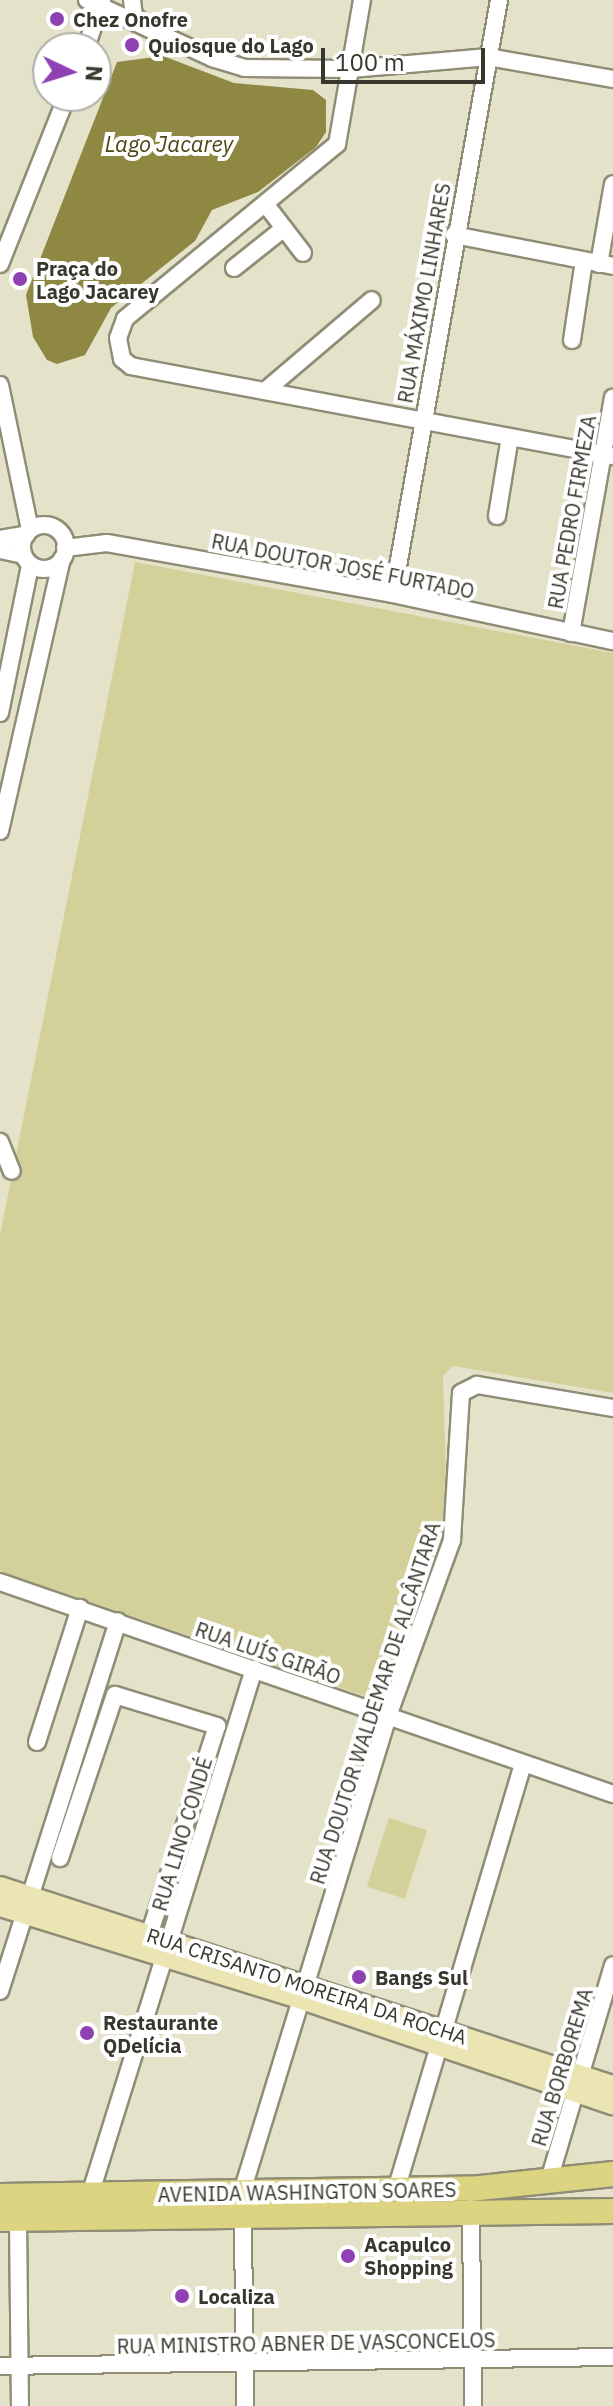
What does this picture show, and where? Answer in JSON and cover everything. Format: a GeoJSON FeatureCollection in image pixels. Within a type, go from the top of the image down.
{"type":"FeatureCollection","features":[{"type":"Feature","properties":{"kind":"highway","name":"AVENIDA WASHINGTON SOARES"},"geometry":{"type":"LineString","coordinates":[[0,2196],[241,2195],[470,2189],[613,2174]]}},
{"type":"Feature","properties":{"kind":"highway"},"geometry":{"type":"LineString","coordinates":[[584,2176],[613,2183]]}},
{"type":"Feature","properties":{"kind":"highway","name":"AVENIDA WASHINGTON SOARES"},"geometry":{"type":"LineString","coordinates":[[9,2219],[243,2220],[610,2210]]}},
{"type":"Feature","properties":{"kind":"main road","name":"RUA CRISANTO MOREIRA DA ROCHA"},"geometry":{"type":"LineString","coordinates":[[0,1887],[30,1906],[439,2036],[577,2083],[613,2104]]}},
{"type":"Feature","properties":{"kind":"main road","name":"RUA CRISANTO MOREIRA DA ROCHA"},"geometry":{"type":"LineString","coordinates":[[0,1906],[30,1906],[149,1935],[167,1948]]}},
{"type":"Feature","properties":{"kind":"main road","name":"RUA CRISANTO MOREIRA DA ROCHA"},"geometry":{"type":"LineString","coordinates":[[577,2083],[613,2086]]}},
{"type":"Feature","properties":{"kind":"street"},"geometry":{"type":"LineString","coordinates":[[132,0],[134,16],[149,27]]}},
{"type":"Feature","properties":{"kind":"street"},"geometry":{"type":"LineString","coordinates":[[362,0],[337,144],[267,206],[121,325],[119,351],[131,366],[608,455]]}},
{"type":"Feature","properties":{"kind":"street","name":"RUA MÁXIMO LINHARES"},"geometry":{"type":"LineString","coordinates":[[393,594],[454,235],[499,0]]}},
{"type":"Feature","properties":{"kind":"street"},"geometry":{"type":"LineString","coordinates":[[89,32],[96,2],[212,58],[244,68],[351,69],[488,57],[613,79]]}},
{"type":"Feature","properties":{"kind":"street"},"geometry":{"type":"LineString","coordinates":[[0,264],[61,112]]}},
{"type":"Feature","properties":{"kind":"street"},"geometry":{"type":"LineString","coordinates":[[572,340],[599,263],[613,184]]}},
{"type":"Feature","properties":{"kind":"street"},"geometry":{"type":"LineString","coordinates":[[267,206],[303,253]]}},
{"type":"Feature","properties":{"kind":"street"},"geometry":{"type":"LineString","coordinates":[[234,268],[283,229]]}},
{"type":"Feature","properties":{"kind":"street"},"geometry":{"type":"LineString","coordinates":[[454,235],[599,263]]}},
{"type":"Feature","properties":{"kind":"street"},"geometry":{"type":"LineString","coordinates":[[265,391],[372,300]]}},
{"type":"Feature","properties":{"kind":"street"},"geometry":{"type":"LineString","coordinates":[[0,385],[28,532],[27,560],[0,713]]}},
{"type":"Feature","properties":{"kind":"street","name":"RUA PEDRO FIRMEZA"},"geometry":{"type":"LineString","coordinates":[[571,633],[608,455],[613,398]]}},
{"type":"Feature","properties":{"kind":"street"},"geometry":{"type":"LineString","coordinates":[[497,516],[510,437]]}},
{"type":"Feature","properties":{"kind":"street"},"geometry":{"type":"LineString","coordinates":[[0,539],[54,528],[64,553],[0,831]]}},
{"type":"Feature","properties":{"kind":"street","name":"RUA DOUTOR JOSÉ FURTADO"},"geometry":{"type":"LineString","coordinates":[[64,553],[107,543],[393,594],[613,641]]}},
{"type":"Feature","properties":{"kind":"street"},"geometry":{"type":"LineString","coordinates":[[0,550],[48,569],[64,553]]}},
{"type":"Feature","properties":{"kind":"street"},"geometry":{"type":"LineString","coordinates":[[0,1142],[12,1171]]}},
{"type":"Feature","properties":{"kind":"street","name":"RUA DOUTOR WALDEMAR DE ALCÂNTARA"},"geometry":{"type":"LineString","coordinates":[[241,2195],[388,1716],[452,1540],[459,1402],[465,1389],[477,1385],[613,1408]]}},
{"type":"Feature","properties":{"kind":"street","name":"RUA LUÍS GIRÃO"},"geometry":{"type":"LineString","coordinates":[[0,1582],[613,1794]]}},
{"type":"Feature","properties":{"kind":"street"},"geometry":{"type":"LineString","coordinates":[[37,1742],[80,1608]]}},
{"type":"Feature","properties":{"kind":"street"},"geometry":{"type":"LineString","coordinates":[[0,1991],[30,1906],[118,1621]]}},
{"type":"Feature","properties":{"kind":"street","name":"RUA LINO CONDÉ"},"geometry":{"type":"LineString","coordinates":[[90,2195],[254,1669]]}},
{"type":"Feature","properties":{"kind":"street"},"geometry":{"type":"LineString","coordinates":[[60,1858],[115,1695],[217,1726],[149,1935]]}},
{"type":"Feature","properties":{"kind":"street"},"geometry":{"type":"LineString","coordinates":[[396,2190],[439,2036],[523,1764]]}},
{"type":"Feature","properties":{"kind":"street","name":"RUA BORBOREMA"},"geometry":{"type":"LineString","coordinates":[[549,2180],[613,1965]]}},
{"type":"Feature","properties":{"kind":"street"},"geometry":{"type":"LineString","coordinates":[[471,2213],[473,2406]]}},
{"type":"Feature","properties":{"kind":"street"},"geometry":{"type":"LineString","coordinates":[[9,2219],[20,2406]]}},
{"type":"Feature","properties":{"kind":"street"},"geometry":{"type":"LineString","coordinates":[[243,2220],[245,2406]]}},
{"type":"Feature","properties":{"kind":"street","name":"RUA MINISTRO ABNER DE VASCONCELOS"},"geometry":{"type":"LineString","coordinates":[[0,2366],[245,2365],[613,2357]]}},
{"type":"Feature","properties":{"kind":"shaded area"},"geometry":{"type":"Polygon","coordinates":[[[135,562],[613,653],[613,1393],[453,1366],[443,1376],[447,1518],[385,1692],[377,1700],[0,1571],[0,1235],[135,562]]]}},
{"type":"Feature","properties":{"kind":"shaded area"},"geometry":{"type":"Polygon","coordinates":[[[389,1818],[427,1830],[405,1899],[367,1886],[389,1818]]]}},
{"type":"Feature","properties":{"kind":"water","name":"Lago Jacarey"},"geometry":{"type":"Polygon","coordinates":[[[163,56],[234,83],[313,90],[326,100],[326,132],[316,147],[258,192],[212,210],[195,241],[111,308],[85,355],[57,364],[47,360],[33,337],[26,295],[97,112],[112,112],[112,75],[117,62],[163,56]]]}},
{"type":"Feature","properties":{"kind":"place","name":"Chez Onofre"},"geometry":{"type":"Point","coordinates":[57,19]}},
{"type":"Feature","properties":{"kind":"place","name":"Quiosque do Lago"},"geometry":{"type":"Point","coordinates":[132,45]}},
{"type":"Feature","properties":{"kind":"place","name":"Praça do Lago Jacarey"},"geometry":{"type":"Point","coordinates":[20,279]}},
{"type":"Feature","properties":{"kind":"place","name":"Bangs Sul"},"geometry":{"type":"Point","coordinates":[359,1977]}},
{"type":"Feature","properties":{"kind":"place","name":"Restaurante QDelícia"},"geometry":{"type":"Point","coordinates":[87,2033]}},
{"type":"Feature","properties":{"kind":"place","name":"Acapulco Shopping"},"geometry":{"type":"Point","coordinates":[348,2256]}},
{"type":"Feature","properties":{"kind":"place","name":"Localiza"},"geometry":{"type":"Point","coordinates":[182,2296]}}]}
